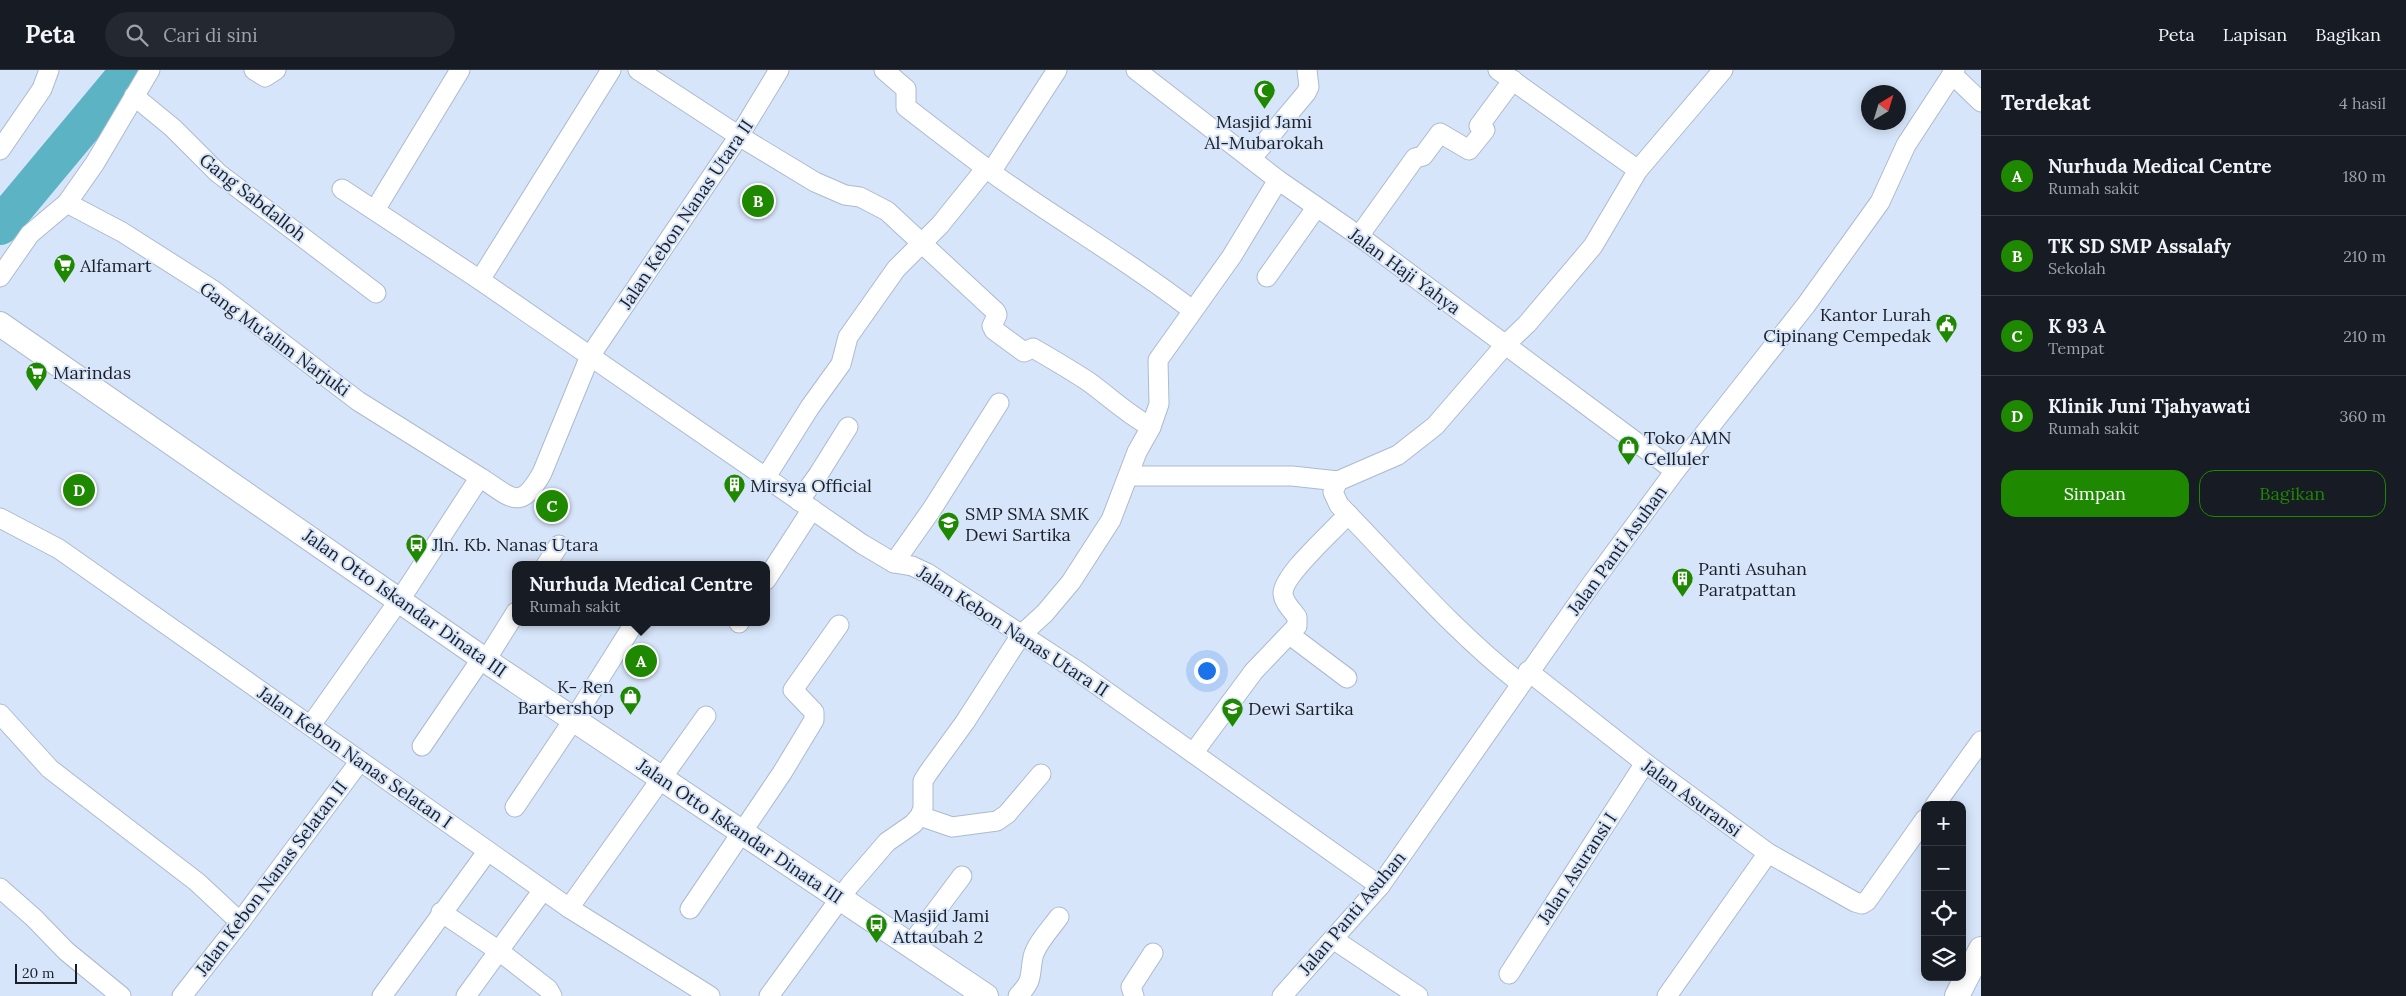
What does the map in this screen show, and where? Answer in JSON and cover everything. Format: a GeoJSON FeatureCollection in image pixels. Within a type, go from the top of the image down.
{"type":"FeatureCollection","features":[{"type":"Feature","properties":{"kind":"street"},"geometry":{"type":"LineString","coordinates":[[0,150],[42,89],[49,70]]}},
{"type":"Feature","properties":{"kind":"street"},"geometry":{"type":"LineString","coordinates":[[0,277],[30,234],[67,203],[94,163],[150,70]]}},
{"type":"Feature","properties":{"kind":"street"},"geometry":{"type":"LineString","coordinates":[[376,210],[460,70]]}},
{"type":"Feature","properties":{"kind":"street"},"geometry":{"type":"LineString","coordinates":[[480,280],[611,70]]}},
{"type":"Feature","properties":{"kind":"street"},"geometry":{"type":"LineString","coordinates":[[638,70],[739,136],[822,186],[845,195],[860,197],[873,202],[887,212],[996,312],[998,316],[992,326],[994,330],[1024,352],[1033,348],[1048,357],[1089,383],[1127,414],[1151,428]]}},
{"type":"Feature","properties":{"kind":"street","name":"Jalan Kebon Nanas Utara II"},"geometry":{"type":"LineString","coordinates":[[481,478],[511,498],[521,498],[533,490],[542,473],[590,356],[739,136],[779,70]]}},
{"type":"Feature","properties":{"kind":"street"},"geometry":{"type":"LineString","coordinates":[[884,70],[906,89],[906,107],[989,170],[1152,279],[1192,310]]}},
{"type":"Feature","properties":{"kind":"street"},"geometry":{"type":"LineString","coordinates":[[766,477],[810,407],[841,364],[845,347],[853,330],[896,269],[922,245],[989,170],[1058,70]]}},
{"type":"Feature","properties":{"kind":"street","name":"Jalan Haji Yahya"},"geometry":{"type":"LineString","coordinates":[[1136,70],[1278,180],[1358,236],[1675,471]]}},
{"type":"Feature","properties":{"kind":"street"},"geometry":{"type":"LineString","coordinates":[[1251,159],[1306,93],[1309,87],[1307,70]]}},
{"type":"Feature","properties":{"kind":"street"},"geometry":{"type":"LineString","coordinates":[[1128,476],[1292,476],[1338,481],[1398,455],[1435,426],[1505,345],[1527,324],[1593,246],[1638,170],[1723,70]]}},
{"type":"Feature","properties":{"kind":"street"},"geometry":{"type":"LineString","coordinates":[[1954,72],[1981,102]]}},
{"type":"Feature","properties":{"kind":"street","name":"Jalan Panti Asuhan"},"geometry":{"type":"LineString","coordinates":[[1282,996],[1380,886],[1488,734],[1524,677],[1675,471],[1806,305],[1880,202],[1906,145],[1954,72]]}},
{"type":"Feature","properties":{"kind":"street"},"geometry":{"type":"LineString","coordinates":[[1358,236],[1415,158],[1421,157],[1439,134],[1469,150],[1484,130],[1479,126],[1506,75],[1638,170]]}},
{"type":"Feature","properties":{"kind":"street","name":"Gang Sabdalloh"},"geometry":{"type":"LineString","coordinates":[[134,96],[173,128],[218,173],[376,293]]}},
{"type":"Feature","properties":{"kind":"street"},"geometry":{"type":"LineString","coordinates":[[769,996],[840,900],[887,842],[913,824],[920,816],[923,808],[923,781],[1021,635],[1045,613],[1071,582],[1111,520],[1137,452],[1151,428],[1159,404],[1158,360],[1232,256],[1278,180]]}},
{"type":"Feature","properties":{"kind":"street"},"geometry":{"type":"LineString","coordinates":[[342,189],[480,280],[590,356]]}},
{"type":"Feature","properties":{"kind":"street","name":"Gang Mu'alim Narjuki"},"geometry":{"type":"LineString","coordinates":[[67,203],[128,236],[213,290],[358,401],[481,478]]}},
{"type":"Feature","properties":{"kind":"street"},"geometry":{"type":"LineString","coordinates":[[1267,277],[1316,208]]}},
{"type":"Feature","properties":{"kind":"street","name":"Jalan Otto Iskandar Dinata III"},"geometry":{"type":"LineString","coordinates":[[0,324],[484,659],[663,780],[743,831],[840,900],[911,944],[986,996]]}},
{"type":"Feature","properties":{"kind":"street","name":"Jalan Kebon Nanas Utara II"},"geometry":{"type":"LineString","coordinates":[[590,356],[862,544],[894,563],[912,566],[927,573],[1079,672],[1380,886]]}},
{"type":"Feature","properties":{"kind":"street"},"geometry":{"type":"LineString","coordinates":[[894,563],[936,502],[999,403]]}},
{"type":"Feature","properties":{"kind":"street"},"geometry":{"type":"LineString","coordinates":[[770,572],[805,505],[818,475],[848,427]]}},
{"type":"Feature","properties":{"kind":"street"},"geometry":{"type":"LineString","coordinates":[[310,725],[399,600],[481,478]]}},
{"type":"Feature","properties":{"kind":"street","name":"Jalan Asuransi"},"geometry":{"type":"LineString","coordinates":[[1338,481],[1334,496],[1348,514],[1426,597],[1500,668],[1524,677],[1768,853],[1855,902],[1862,904],[1867,901],[1921,825]]}},
{"type":"Feature","properties":{"kind":"street"},"geometry":{"type":"LineString","coordinates":[[1194,752],[1254,671],[1290,634],[1298,621],[1284,601],[1283,592],[1285,584],[1348,514]]}},
{"type":"Feature","properties":{"kind":"street","name":"Jalan Kebon Nanas Selatan I"},"geometry":{"type":"LineString","coordinates":[[0,518],[59,549],[487,852],[569,908],[710,996]]}},
{"type":"Feature","properties":{"kind":"street"},"geometry":{"type":"LineString","coordinates":[[549,561],[559,545]]}},
{"type":"Feature","properties":{"kind":"street"},"geometry":{"type":"LineString","coordinates":[[422,746],[512,618]]}},
{"type":"Feature","properties":{"kind":"street"},"geometry":{"type":"LineString","coordinates":[[514,807],[574,719],[632,626]]}},
{"type":"Feature","properties":{"kind":"street"},"geometry":{"type":"LineString","coordinates":[[690,909],[743,831],[814,720],[814,712],[794,690],[839,626]]}},
{"type":"Feature","properties":{"kind":"street"},"geometry":{"type":"LineString","coordinates":[[1290,634],[1347,678]]}},
{"type":"Feature","properties":{"kind":"street"},"geometry":{"type":"LineString","coordinates":[[569,908],[663,780],[706,716]]}},
{"type":"Feature","properties":{"kind":"street"},"geometry":{"type":"LineString","coordinates":[[3,725],[50,769],[197,882],[240,922]]}},
{"type":"Feature","properties":{"kind":"street"},"geometry":{"type":"LineString","coordinates":[[1938,801],[1981,741]]}},
{"type":"Feature","properties":{"kind":"street","name":"Jalan Kebon Nanas Selatan II"},"geometry":{"type":"LineString","coordinates":[[182,996],[240,922],[360,761]]}},
{"type":"Feature","properties":{"kind":"street","name":"Jalan Asuransi I"},"geometry":{"type":"LineString","coordinates":[[1509,974],[1644,763]]}},
{"type":"Feature","properties":{"kind":"street"},"geometry":{"type":"LineString","coordinates":[[920,816],[952,827],[997,821],[1008,814],[1041,774]]}},
{"type":"Feature","properties":{"kind":"street"},"geometry":{"type":"LineString","coordinates":[[382,996],[441,912],[487,852]]}},
{"type":"Feature","properties":{"kind":"street"},"geometry":{"type":"LineString","coordinates":[[1667,996],[1768,853]]}},
{"type":"Feature","properties":{"kind":"street"},"geometry":{"type":"LineString","coordinates":[[911,944],[962,876]]}},
{"type":"Feature","properties":{"kind":"street"},"geometry":{"type":"LineString","coordinates":[[0,888],[34,918],[66,951],[121,996]]}},
{"type":"Feature","properties":{"kind":"street"},"geometry":{"type":"LineString","coordinates":[[466,996],[543,890]]}},
{"type":"Feature","properties":{"kind":"street"},"geometry":{"type":"LineString","coordinates":[[441,912],[498,951],[548,989],[552,996]]}},
{"type":"Feature","properties":{"kind":"street"},"geometry":{"type":"LineString","coordinates":[[1018,996],[1032,975],[1033,957],[1059,917]]}},
{"type":"Feature","properties":{"kind":"street"},"geometry":{"type":"LineString","coordinates":[[1334,939],[1418,996]]}},
{"type":"Feature","properties":{"kind":"street"},"geometry":{"type":"LineString","coordinates":[[1958,996],[1981,949]]}},
{"type":"Feature","properties":{"kind":"street"},"geometry":{"type":"LineString","coordinates":[[1134,996],[1131,988],[1153,953]]}},
{"type":"Feature","properties":{"kind":"waterway"},"geometry":{"type":"LineString","coordinates":[[0,226],[130,70]]}},
{"type":"Feature","properties":{"kind":"place","name":"Masjid Jami Al-Mubarokah"},"geometry":{"type":"Point","coordinates":[1264,110]}},
{"type":"Feature","properties":{"kind":"place","name":"TK SD SMP Assalafy"},"geometry":{"type":"Point","coordinates":[758,201]}},
{"type":"Feature","properties":{"kind":"place","name":"Alfamart"},"geometry":{"type":"Point","coordinates":[64,284]}},
{"type":"Feature","properties":{"kind":"place","name":"Kantor Lurah Cipinang Cempedak"},"geometry":{"type":"Point","coordinates":[1947,343]}},
{"type":"Feature","properties":{"kind":"place","name":"Marindas"},"geometry":{"type":"Point","coordinates":[37,391]}},
{"type":"Feature","properties":{"kind":"place","name":"Toko AMN Celluler"},"geometry":{"type":"Point","coordinates":[1628,466]}},
{"type":"Feature","properties":{"kind":"place","name":"Klinik Juni Tjahyawati"},"geometry":{"type":"Point","coordinates":[79,490]}},
{"type":"Feature","properties":{"kind":"place","name":"Mirsya Official"},"geometry":{"type":"Point","coordinates":[734,504]}},
{"type":"Feature","properties":{"kind":"place","name":"K 93 A"},"geometry":{"type":"Point","coordinates":[552,506]}},
{"type":"Feature","properties":{"kind":"place","name":"SMP SMA SMK Dewi Sartika"},"geometry":{"type":"Point","coordinates":[949,542]}},
{"type":"Feature","properties":{"kind":"place","name":"Jln. Kb. Nanas Utara"},"geometry":{"type":"Point","coordinates":[416,563]}},
{"type":"Feature","properties":{"kind":"place","name":"Panti Asuhan Paratpattan"},"geometry":{"type":"Point","coordinates":[1682,597]}},
{"type":"Feature","properties":{"kind":"place","name":"Nurhuda Medical Centre"},"geometry":{"type":"Point","coordinates":[641,661]}},
{"type":"Feature","properties":{"kind":"place","name":"K- Ren Barbershop"},"geometry":{"type":"Point","coordinates":[630,715]}},
{"type":"Feature","properties":{"kind":"place","name":"Dewi Sartika"},"geometry":{"type":"Point","coordinates":[1232,727]}},
{"type":"Feature","properties":{"kind":"place","name":"Masjid Jami Attaubah 2"},"geometry":{"type":"Point","coordinates":[877,944]}}]}
